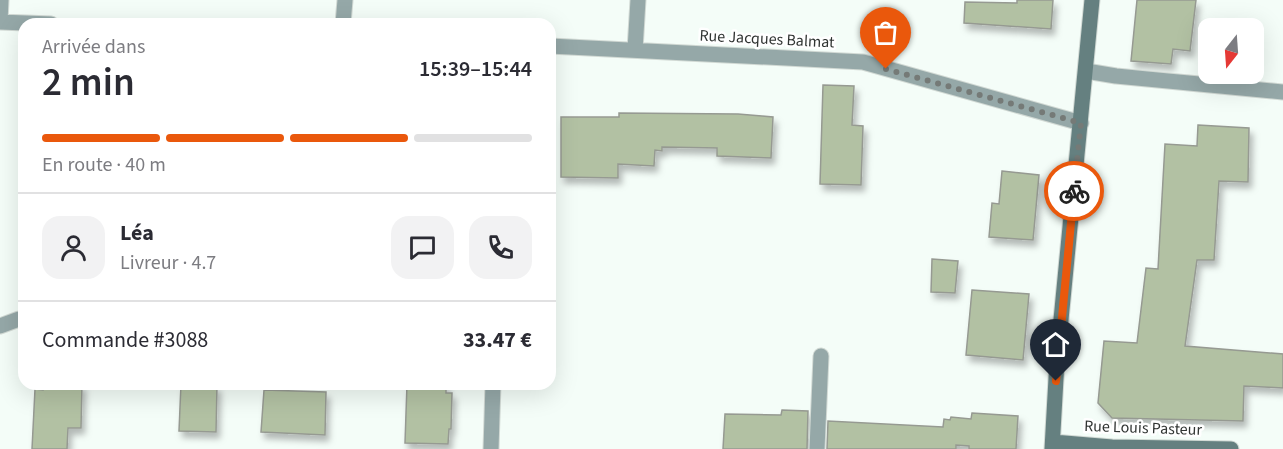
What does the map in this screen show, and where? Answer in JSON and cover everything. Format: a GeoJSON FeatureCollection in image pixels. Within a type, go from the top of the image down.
{"type":"FeatureCollection","features":[{"type":"Feature","properties":{"kind":"street"},"geometry":{"type":"LineString","coordinates":[[2,0],[0,22],[18,23]]}},
{"type":"Feature","properties":{"kind":"street"},"geometry":{"type":"LineString","coordinates":[[344,18],[345,0]]}},
{"type":"Feature","properties":{"kind":"street"},"geometry":{"type":"LineString","coordinates":[[635,50],[638,0]]}},
{"type":"Feature","properties":{"kind":"street"},"geometry":{"type":"LineString","coordinates":[[1052,446],[1057,361],[1092,0]]}},
{"type":"Feature","properties":{"kind":"street","name":"Rue Jacques Balmat"},"geometry":{"type":"LineString","coordinates":[[556,46],[863,62],[1081,123]]}},
{"type":"Feature","properties":{"kind":"street"},"geometry":{"type":"LineString","coordinates":[[1086,71],[1283,92]]}},
{"type":"Feature","properties":{"kind":"street"},"geometry":{"type":"LineString","coordinates":[[0,326],[18,319]]}},
{"type":"Feature","properties":{"kind":"street"},"geometry":{"type":"LineString","coordinates":[[817,449],[821,356]]}},
{"type":"Feature","properties":{"kind":"street"},"geometry":{"type":"LineString","coordinates":[[491,449],[493,390]]}},
{"type":"Feature","properties":{"kind":"street","name":"Rue Louis Pasteur"},"geometry":{"type":"LineString","coordinates":[[1052,446],[1231,449]]}},
{"type":"Feature","properties":{"kind":"building"},"geometry":{"type":"Polygon","coordinates":[[[1017,0],[1053,0],[1051,29],[964,23],[965,2],[1017,3],[1017,0]]]}},
{"type":"Feature","properties":{"kind":"building"},"geometry":{"type":"Polygon","coordinates":[[[1137,0],[1196,0],[1190,51],[1173,49],[1171,64],[1131,61],[1137,0]]]}},
{"type":"Feature","properties":{"kind":"building"},"geometry":{"type":"Polygon","coordinates":[[[823,85],[854,86],[852,125],[863,126],[861,185],[820,184],[823,85]]]}},
{"type":"Feature","properties":{"kind":"building"},"geometry":{"type":"Polygon","coordinates":[[[619,113],[738,114],[773,117],[771,158],[717,156],[717,148],[662,147],[662,151],[655,150],[654,166],[618,164],[618,178],[561,177],[561,117],[619,117],[619,113]]]}},
{"type":"Feature","properties":{"kind":"building"},"geometry":{"type":"Polygon","coordinates":[[[1198,125],[1249,128],[1248,182],[1219,181],[1214,260],[1197,260],[1185,346],[1283,354],[1283,388],[1244,386],[1243,421],[1112,418],[1098,403],[1104,341],[1137,343],[1146,268],[1158,269],[1165,144],[1197,146],[1198,125]]]}},
{"type":"Feature","properties":{"kind":"building"},"geometry":{"type":"Polygon","coordinates":[[[1002,171],[1039,175],[1033,240],[989,237],[992,203],[999,204],[1002,171]]]}},
{"type":"Feature","properties":{"kind":"building"},"geometry":{"type":"Polygon","coordinates":[[[932,259],[958,261],[955,293],[931,292],[932,259]]]}},
{"type":"Feature","properties":{"kind":"building"},"geometry":{"type":"Polygon","coordinates":[[[972,290],[1029,294],[1023,360],[966,355],[972,290]]]}},
{"type":"Feature","properties":{"kind":"building"},"geometry":{"type":"Polygon","coordinates":[[[35,390],[82,390],[81,428],[68,428],[67,449],[32,449],[35,390]]]}},
{"type":"Feature","properties":{"kind":"building"},"geometry":{"type":"Polygon","coordinates":[[[181,390],[217,390],[216,432],[179,431],[181,390]]]}},
{"type":"Feature","properties":{"kind":"building"},"geometry":{"type":"Polygon","coordinates":[[[264,390],[326,392],[325,435],[261,432],[264,390]]]}},
{"type":"Feature","properties":{"kind":"building"},"geometry":{"type":"Polygon","coordinates":[[[407,390],[446,390],[446,393],[452,393],[451,429],[449,429],[448,444],[405,443],[407,390]]]}},
{"type":"Feature","properties":{"kind":"building"},"geometry":{"type":"Polygon","coordinates":[[[782,410],[808,411],[807,449],[723,449],[725,414],[781,415],[782,410]]]}},
{"type":"Feature","properties":{"kind":"building"},"geometry":{"type":"Polygon","coordinates":[[[972,413],[1018,416],[1016,449],[969,449],[969,446],[956,445],[956,449],[827,449],[828,421],[943,427],[944,419],[950,420],[951,417],[971,419],[972,413]]]}},
{"type":"Feature","properties":{"kind":"way so far"},"geometry":{"type":"LineString","coordinates":[[886,69],[1081,123],[1074,191]]}},
{"type":"Feature","properties":{"kind":"route"},"geometry":{"type":"LineString","coordinates":[[1056,381],[1074,191]]}}]}
